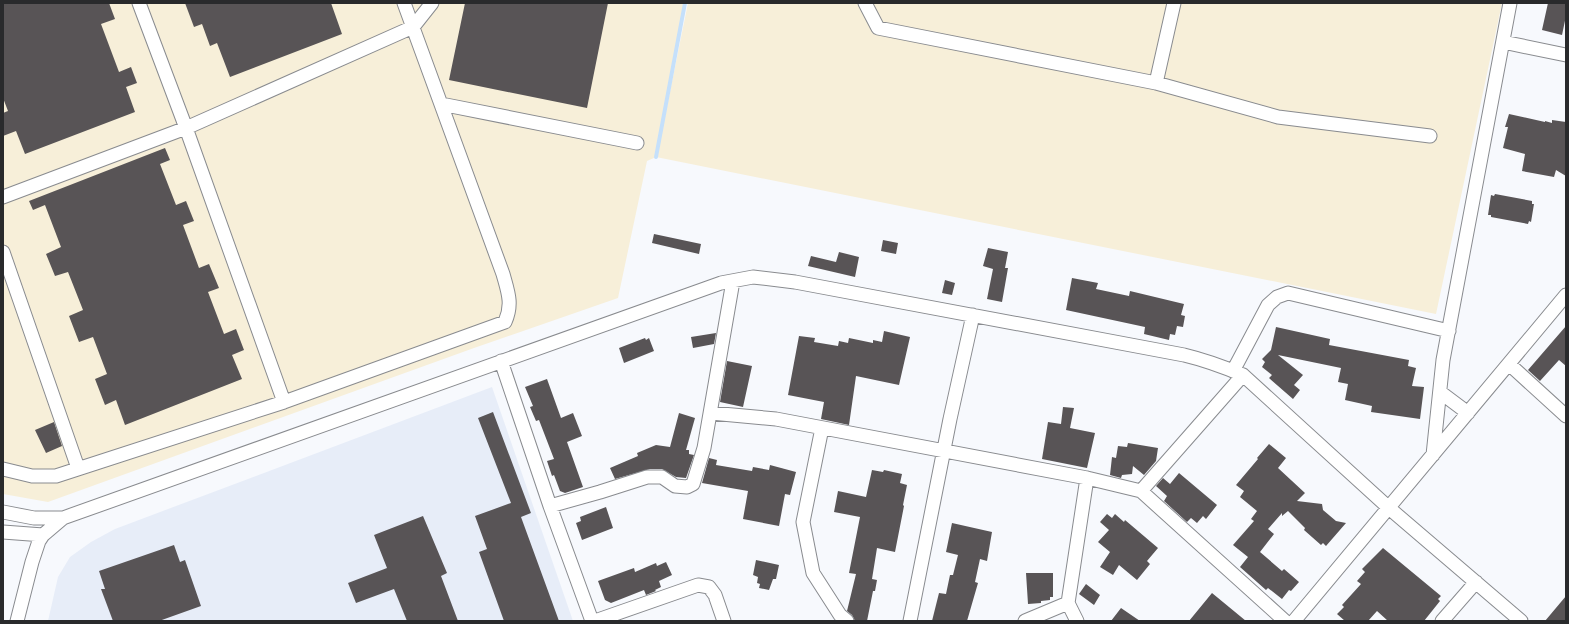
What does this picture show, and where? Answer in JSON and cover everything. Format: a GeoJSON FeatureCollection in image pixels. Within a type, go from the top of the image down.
{"type":"FeatureCollection","features":[{"type":"Feature","properties":{"kind":"street"},"geometry":{"type":"LineString","coordinates":[[139,3],[186,128],[284,402]]}},
{"type":"Feature","properties":{"kind":"street"},"geometry":{"type":"LineString","coordinates":[[3,469],[32,476],[56,476],[284,402],[505,322],[509,313],[510,301],[503,274],[404,3]]}},
{"type":"Feature","properties":{"kind":"street"},"geometry":{"type":"LineString","coordinates":[[3,197],[186,128],[413,27],[432,3]]}},
{"type":"Feature","properties":{"kind":"street"},"geometry":{"type":"LineString","coordinates":[[865,3],[878,28],[1156,83],[1278,117],[1430,136]]}},
{"type":"Feature","properties":{"kind":"street"},"geometry":{"type":"LineString","coordinates":[[1156,83],[1174,3]]}},
{"type":"Feature","properties":{"kind":"street"},"geometry":{"type":"LineString","coordinates":[[1433,455],[1443,360],[1510,3]]}},
{"type":"Feature","properties":{"kind":"street"},"geometry":{"type":"LineString","coordinates":[[1502,42],[1566,55]]}},
{"type":"Feature","properties":{"kind":"street"},"geometry":{"type":"LineString","coordinates":[[441,104],[637,143]]}},
{"type":"Feature","properties":{"kind":"street"},"geometry":{"type":"LineString","coordinates":[[3,252],[78,468]]}},
{"type":"Feature","properties":{"kind":"street"},"geometry":{"type":"LineString","coordinates":[[3,512],[34,518],[63,518],[721,283],[753,277],[795,282],[973,315],[1184,355],[1218,364],[1238,373],[1389,508],[1521,621]]}},
{"type":"Feature","properties":{"kind":"street"},"geometry":{"type":"LineString","coordinates":[[550,506],[647,477],[662,478],[675,486],[690,486],[693,484],[704,448],[711,413],[733,281]]}},
{"type":"Feature","properties":{"kind":"street"},"geometry":{"type":"LineString","coordinates":[[1141,491],[1238,373],[1268,305],[1277,297],[1288,292],[1449,331]]}},
{"type":"Feature","properties":{"kind":"street"},"geometry":{"type":"LineString","coordinates":[[1294,621],[1566,295]]}},
{"type":"Feature","properties":{"kind":"street"},"geometry":{"type":"LineString","coordinates":[[910,621],[943,452],[973,315]]}},
{"type":"Feature","properties":{"kind":"street"},"geometry":{"type":"LineString","coordinates":[[501,361],[550,506],[592,621]]}},
{"type":"Feature","properties":{"kind":"street"},"geometry":{"type":"LineString","coordinates":[[1509,364],[1566,416]]}},
{"type":"Feature","properties":{"kind":"street"},"geometry":{"type":"LineString","coordinates":[[1440,392],[1468,413]]}},
{"type":"Feature","properties":{"kind":"street"},"geometry":{"type":"LineString","coordinates":[[711,413],[776,419],[1086,478],[1141,491],[1285,621]]}},
{"type":"Feature","properties":{"kind":"street"},"geometry":{"type":"LineString","coordinates":[[822,428],[803,522],[813,573],[840,615],[847,621]]}},
{"type":"Feature","properties":{"kind":"street"},"geometry":{"type":"LineString","coordinates":[[1077,621],[1068,603],[1086,478]]}},
{"type":"Feature","properties":{"kind":"street"},"geometry":{"type":"LineString","coordinates":[[17,621],[39,541],[43,535],[63,518]]}},
{"type":"Feature","properties":{"kind":"street"},"geometry":{"type":"LineString","coordinates":[[3,532],[43,535]]}},
{"type":"Feature","properties":{"kind":"street"},"geometry":{"type":"LineString","coordinates":[[1442,621],[1476,582]]}},
{"type":"Feature","properties":{"kind":"street"},"geometry":{"type":"LineString","coordinates":[[595,621],[698,586],[709,587],[715,595],[724,621]]}},
{"type":"Feature","properties":{"kind":"street"},"geometry":{"type":"LineString","coordinates":[[1025,621],[1068,603]]}},
{"type":"Feature","properties":{"kind":"shaded area"},"geometry":{"type":"Polygon","coordinates":[[[3,3],[685,3],[663,126],[688,3],[1502,3],[1436,314],[656,157],[647,161],[618,298],[474,348],[48,502],[3,494],[3,3]]]}},
{"type":"Feature","properties":{"kind":"shaded area"},"geometry":{"type":"Polygon","coordinates":[[[492,387],[573,621],[48,621],[58,577],[70,557],[91,542],[115,529],[492,387]]]}},
{"type":"Feature","properties":{"kind":"building"},"geometry":{"type":"Polygon","coordinates":[[[3,3],[109,3],[115,19],[101,24],[119,72],[131,67],[137,83],[126,87],[135,112],[25,154],[16,131],[3,136],[3,113],[8,111],[3,98],[3,3]]]}},
{"type":"Feature","properties":{"kind":"building"},"geometry":{"type":"Polygon","coordinates":[[[185,3],[331,3],[342,34],[230,77],[217,43],[210,46],[202,24],[194,27],[185,3]]]}},
{"type":"Feature","properties":{"kind":"building"},"geometry":{"type":"Polygon","coordinates":[[[465,3],[608,3],[587,108],[449,80],[465,3]]]}},
{"type":"Feature","properties":{"kind":"building"},"geometry":{"type":"Polygon","coordinates":[[[1548,3],[1566,3],[1566,16],[1562,35],[1542,30],[1548,3]]]}},
{"type":"Feature","properties":{"kind":"building"},"geometry":{"type":"Polygon","coordinates":[[[1509,114],[1552,123],[1552,120],[1566,122],[1566,176],[1556,170],[1554,177],[1522,171],[1525,154],[1503,148],[1508,127],[1505,127],[1509,114]]]}},
{"type":"Feature","properties":{"kind":"building"},"geometry":{"type":"Polygon","coordinates":[[[165,148],[170,160],[160,164],[176,205],[186,201],[194,221],[183,225],[199,268],[209,264],[219,288],[208,292],[224,334],[236,329],[244,350],[232,355],[242,379],[125,425],[116,400],[105,405],[95,379],[107,374],[93,337],[79,342],[69,316],[83,310],[68,272],[55,276],[46,254],[61,247],[45,205],[33,210],[29,201],[165,148]]]}},
{"type":"Feature","properties":{"kind":"building"},"geometry":{"type":"Polygon","coordinates":[[[1495,194],[1532,201],[1532,204],[1534,204],[1531,222],[1529,221],[1528,224],[1491,217],[1491,215],[1488,215],[1491,195],[1494,196],[1495,194]]]}},
{"type":"Feature","properties":{"kind":"building"},"geometry":{"type":"Polygon","coordinates":[[[654,234],[701,244],[699,254],[652,243],[654,234]]]}},
{"type":"Feature","properties":{"kind":"building"},"geometry":{"type":"Polygon","coordinates":[[[883,240],[898,243],[896,254],[881,251],[883,240]]]}},
{"type":"Feature","properties":{"kind":"building"},"geometry":{"type":"Polygon","coordinates":[[[988,248],[1008,252],[1005,268],[1008,268],[1002,302],[987,299],[993,269],[983,266],[988,248]]]}},
{"type":"Feature","properties":{"kind":"building"},"geometry":{"type":"Polygon","coordinates":[[[839,252],[859,257],[855,277],[808,266],[811,256],[836,262],[839,252]]]}},
{"type":"Feature","properties":{"kind":"building"},"geometry":{"type":"Polygon","coordinates":[[[1072,278],[1098,283],[1096,289],[1129,296],[1130,291],[1184,304],[1181,315],[1185,316],[1183,327],[1177,326],[1175,335],[1170,334],[1169,340],[1144,334],[1145,327],[1066,310],[1072,278]]]}},
{"type":"Feature","properties":{"kind":"building"},"geometry":{"type":"Polygon","coordinates":[[[945,280],[955,283],[952,295],[942,293],[945,280]]]}},
{"type":"Feature","properties":{"kind":"building"},"geometry":{"type":"Polygon","coordinates":[[[1566,326],[1566,366],[1559,360],[1540,381],[1528,370],[1566,326]]]}},
{"type":"Feature","properties":{"kind":"building"},"geometry":{"type":"Polygon","coordinates":[[[1276,327],[1330,339],[1329,345],[1409,360],[1408,366],[1416,368],[1412,386],[1424,387],[1420,419],[1371,412],[1372,406],[1345,400],[1348,384],[1338,382],[1341,368],[1278,355],[1303,375],[1294,385],[1300,390],[1293,399],[1269,378],[1272,375],[1262,367],[1265,362],[1262,359],[1271,350],[1276,327]]]}},
{"type":"Feature","properties":{"kind":"building"},"geometry":{"type":"Polygon","coordinates":[[[884,331],[910,337],[899,385],[856,376],[849,425],[821,419],[824,402],[788,395],[799,336],[815,338],[814,342],[838,346],[839,341],[848,343],[849,338],[873,343],[873,340],[882,342],[884,331]]]}},
{"type":"Feature","properties":{"kind":"building"},"geometry":{"type":"Polygon","coordinates":[[[716,333],[714,344],[693,348],[691,337],[716,333]]]}},
{"type":"Feature","properties":{"kind":"building"},"geometry":{"type":"Polygon","coordinates":[[[645,338],[646,340],[649,338],[654,351],[624,363],[619,348],[645,338]]]}},
{"type":"Feature","properties":{"kind":"building"},"geometry":{"type":"Polygon","coordinates":[[[727,361],[752,366],[743,407],[720,402],[727,361]]]}},
{"type":"Feature","properties":{"kind":"building"},"geometry":{"type":"Polygon","coordinates":[[[547,379],[561,418],[573,413],[582,436],[567,442],[583,487],[565,493],[560,491],[554,475],[552,476],[547,461],[554,459],[539,420],[536,421],[530,407],[533,406],[525,387],[547,379]]]}},
{"type":"Feature","properties":{"kind":"building"},"geometry":{"type":"Polygon","coordinates":[[[1063,407],[1074,408],[1070,428],[1095,433],[1087,468],[1042,459],[1048,422],[1061,424],[1063,407]]]}},
{"type":"Feature","properties":{"kind":"building"},"geometry":{"type":"Polygon","coordinates":[[[493,412],[531,513],[521,517],[559,621],[504,621],[479,552],[487,549],[475,516],[511,503],[478,418],[493,412]]]}},
{"type":"Feature","properties":{"kind":"building"},"geometry":{"type":"Polygon","coordinates":[[[679,413],[695,418],[686,450],[689,450],[689,454],[694,455],[686,478],[676,477],[662,469],[650,469],[615,479],[610,468],[638,456],[637,453],[656,445],[670,447],[679,413]]]}},
{"type":"Feature","properties":{"kind":"building"},"geometry":{"type":"Polygon","coordinates":[[[54,422],[62,446],[46,453],[35,430],[54,422]]]}},
{"type":"Feature","properties":{"kind":"building"},"geometry":{"type":"Polygon","coordinates":[[[1128,443],[1158,448],[1156,461],[1144,475],[1133,466],[1132,474],[1122,475],[1121,478],[1110,475],[1112,457],[1116,458],[1118,446],[1127,447],[1128,443]]]}},
{"type":"Feature","properties":{"kind":"building"},"geometry":{"type":"Polygon","coordinates":[[[1269,444],[1286,458],[1278,468],[1305,493],[1297,501],[1322,504],[1323,510],[1336,521],[1346,523],[1326,546],[1323,543],[1321,545],[1304,530],[1305,528],[1288,511],[1282,516],[1282,513],[1268,529],[1274,534],[1260,552],[1282,571],[1284,569],[1299,582],[1291,591],[1289,590],[1282,599],[1268,588],[1266,590],[1240,567],[1248,557],[1233,545],[1254,521],[1251,519],[1257,511],[1240,497],[1244,491],[1236,485],[1269,444]]]}},
{"type":"Feature","properties":{"kind":"building"},"geometry":{"type":"Polygon","coordinates":[[[709,458],[717,460],[716,465],[752,471],[753,467],[769,470],[770,465],[796,472],[790,495],[785,494],[779,526],[743,519],[748,491],[702,483],[709,458]]]}},
{"type":"Feature","properties":{"kind":"building"},"geometry":{"type":"Polygon","coordinates":[[[872,470],[883,472],[884,470],[902,474],[900,483],[907,485],[895,552],[877,548],[872,579],[877,580],[875,591],[873,591],[867,621],[855,621],[852,615],[847,611],[856,574],[849,573],[860,517],[834,512],[838,491],[866,497],[872,470]]]}},
{"type":"Feature","properties":{"kind":"building"},"geometry":{"type":"Polygon","coordinates":[[[1179,473],[1217,505],[1206,519],[1203,516],[1197,523],[1191,518],[1187,522],[1164,501],[1167,496],[1156,486],[1163,478],[1170,484],[1179,473]]]}},
{"type":"Feature","properties":{"kind":"building"},"geometry":{"type":"Polygon","coordinates":[[[606,507],[613,528],[582,540],[576,523],[581,521],[580,517],[606,507]]]}},
{"type":"Feature","properties":{"kind":"building"},"geometry":{"type":"Polygon","coordinates":[[[1107,514],[1112,518],[1115,514],[1124,522],[1125,520],[1158,548],[1147,561],[1150,564],[1137,580],[1119,565],[1113,575],[1100,567],[1110,552],[1098,542],[1109,530],[1100,522],[1107,514]]]}},
{"type":"Feature","properties":{"kind":"building"},"geometry":{"type":"Polygon","coordinates":[[[423,516],[447,573],[441,576],[458,621],[407,621],[394,589],[356,603],[348,583],[387,568],[374,535],[423,516]]]}},
{"type":"Feature","properties":{"kind":"building"},"geometry":{"type":"Polygon","coordinates":[[[952,523],[992,532],[987,561],[980,559],[975,582],[978,583],[967,621],[932,621],[939,593],[946,594],[950,575],[953,575],[958,555],[946,552],[952,523]]]}},
{"type":"Feature","properties":{"kind":"building"},"geometry":{"type":"Polygon","coordinates":[[[174,545],[180,562],[185,560],[201,606],[159,621],[113,621],[101,589],[105,589],[99,571],[174,545]]]}},
{"type":"Feature","properties":{"kind":"building"},"geometry":{"type":"Polygon","coordinates":[[[1383,548],[1441,596],[1438,599],[1440,601],[1424,621],[1388,621],[1377,611],[1368,621],[1345,621],[1337,614],[1344,607],[1342,605],[1361,584],[1357,581],[1365,572],[1362,569],[1383,548]]]}},
{"type":"Feature","properties":{"kind":"building"},"geometry":{"type":"Polygon","coordinates":[[[756,560],[779,565],[776,579],[773,579],[769,590],[759,588],[760,584],[757,583],[758,577],[753,575],[756,560]]]}},
{"type":"Feature","properties":{"kind":"building"},"geometry":{"type":"Polygon","coordinates":[[[666,562],[672,575],[659,581],[661,587],[655,590],[656,591],[646,595],[644,590],[611,603],[605,600],[598,581],[634,568],[635,572],[656,563],[657,566],[666,562]]]}},
{"type":"Feature","properties":{"kind":"building"},"geometry":{"type":"Polygon","coordinates":[[[1026,573],[1053,573],[1053,597],[1050,597],[1050,600],[1041,601],[1041,603],[1028,604],[1026,573]]]}},
{"type":"Feature","properties":{"kind":"building"},"geometry":{"type":"Polygon","coordinates":[[[1086,584],[1100,595],[1094,605],[1079,594],[1086,584]]]}},
{"type":"Feature","properties":{"kind":"building"},"geometry":{"type":"Polygon","coordinates":[[[1212,593],[1246,621],[1189,621],[1212,593]]]}},
{"type":"Feature","properties":{"kind":"building"},"geometry":{"type":"Polygon","coordinates":[[[1566,596],[1566,621],[1545,621],[1566,596]]]}},
{"type":"Feature","properties":{"kind":"building"},"geometry":{"type":"Polygon","coordinates":[[[1121,608],[1140,621],[1111,621],[1121,608]]]}},
{"type":"Feature","properties":{"kind":"waterway"},"geometry":{"type":"LineString","coordinates":[[656,157],[685,3]]}}]}
